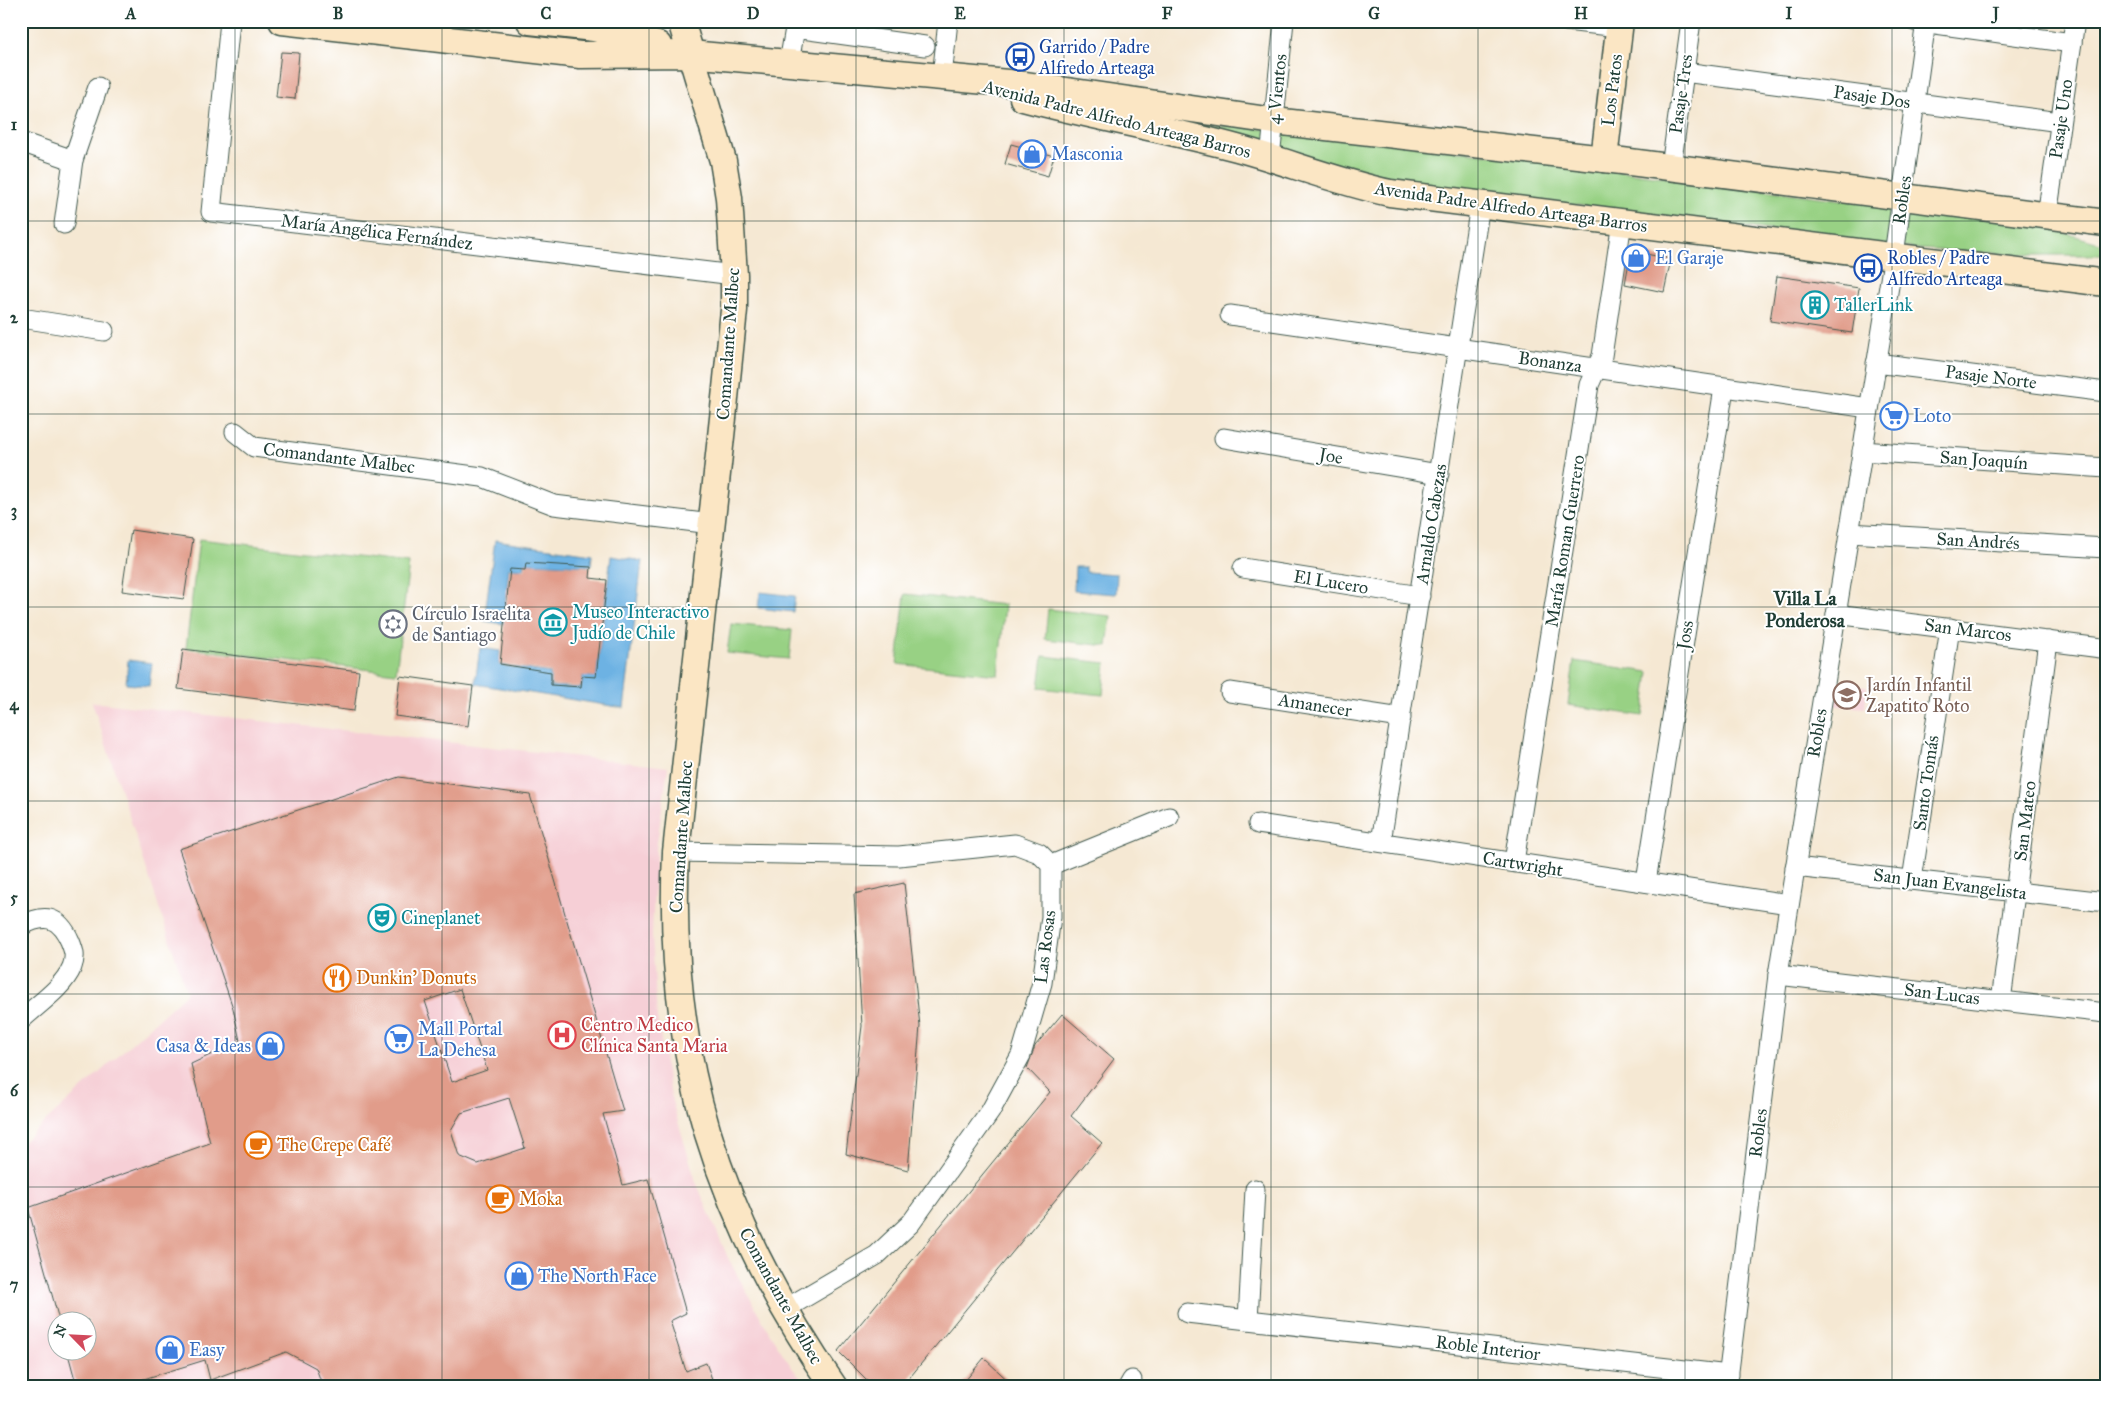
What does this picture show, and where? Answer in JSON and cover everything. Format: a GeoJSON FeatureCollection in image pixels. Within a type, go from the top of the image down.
{"type":"FeatureCollection","features":[{"type":"Feature","properties":{"kind":"main road","name":"Avenida Padre Alfredo Arteaga Barros"},"geometry":{"type":"LineString","coordinates":[[282,21],[580,54],[690,54],[1018,84],[1274,121],[1671,167],[2106,223]]}},
{"type":"Feature","properties":{"kind":"main road","name":"Avenida Padre Alfredo Arteaga Barros"},"geometry":{"type":"LineString","coordinates":[[530,21],[594,28],[690,54]]}},
{"type":"Feature","properties":{"kind":"main road","name":"Comandante Malbec"},"geometry":{"type":"LineString","coordinates":[[681,21],[723,161],[729,198],[734,275],[732,330],[676,852],[674,922],[677,982],[687,1051],[700,1110],[716,1160],[741,1224],[763,1271],[834,1387]]}},
{"type":"Feature","properties":{"kind":"main road","name":"Los Patos"},"geometry":{"type":"LineString","coordinates":[[1604,159],[1619,24]]}},
{"type":"Feature","properties":{"kind":"main road","name":"Avenida Padre Alfredo Arteaga Barros"},"geometry":{"type":"LineString","coordinates":[[952,78],[1063,109],[1237,148],[1375,190],[2106,283]]}},
{"type":"Feature","properties":{"kind":"main road","name":"Avenida Padre Alfredo Arteaga Barros"},"geometry":{"type":"LineString","coordinates":[[2047,216],[2106,232]]}},
{"type":"Feature","properties":{"kind":"main road","name":"Avenida Padre Alfredo Arteaga Barros"},"geometry":{"type":"LineString","coordinates":[[2041,274],[2106,269]]}},
{"type":"Feature","properties":{"kind":"street","name":"María Angélica Fernández"},"geometry":{"type":"LineString","coordinates":[[230,21],[211,212],[734,275]]}},
{"type":"Feature","properties":{"kind":"street"},"geometry":{"type":"LineString","coordinates":[[948,21],[952,78]]}},
{"type":"Feature","properties":{"kind":"street","name":"4 Vientos"},"geometry":{"type":"LineString","coordinates":[[1270,158],[1284,21]]}},
{"type":"Feature","properties":{"kind":"street"},"geometry":{"type":"LineString","coordinates":[[1566,21],[1619,24]]}},
{"type":"Feature","properties":{"kind":"street","name":"Pasaje Tres"},"geometry":{"type":"LineString","coordinates":[[1671,167],[1691,21]]}},
{"type":"Feature","properties":{"kind":"street","name":"Pasaje Uno"},"geometry":{"type":"LineString","coordinates":[[2047,216],[2075,21]]}},
{"type":"Feature","properties":{"kind":"street"},"geometry":{"type":"LineString","coordinates":[[1922,22],[2072,43]]}},
{"type":"Feature","properties":{"kind":"street","name":"Robles"},"geometry":{"type":"LineString","coordinates":[[1728,1381],[1778,975],[1894,255],[1914,103],[1922,22]]}},
{"type":"Feature","properties":{"kind":"street"},"geometry":{"type":"LineString","coordinates":[[789,63],[795,28],[925,46]]}},
{"type":"Feature","properties":{"kind":"street","name":"Pasaje Dos"},"geometry":{"type":"LineString","coordinates":[[1684,72],[2060,122]]}},
{"type":"Feature","properties":{"kind":"street"},"geometry":{"type":"LineString","coordinates":[[64,224],[73,160],[98,87]]}},
{"type":"Feature","properties":{"kind":"street"},"geometry":{"type":"LineString","coordinates":[[21,142],[73,160]]}},
{"type":"Feature","properties":{"kind":"street","name":"Arnaldo Cabezas"},"geometry":{"type":"LineString","coordinates":[[1381,842],[1480,204]]}},
{"type":"Feature","properties":{"kind":"street","name":"María Roman Guerrero"},"geometry":{"type":"LineString","coordinates":[[1514,862],[1589,385],[1602,356],[1622,222]]}},
{"type":"Feature","properties":{"kind":"street","name":"Bonanza"},"geometry":{"type":"LineString","coordinates":[[1230,315],[1869,408]]}},
{"type":"Feature","properties":{"kind":"street"},"geometry":{"type":"LineString","coordinates":[[21,318],[104,331]]}},
{"type":"Feature","properties":{"kind":"street","name":"Pasaje Norte"},"geometry":{"type":"LineString","coordinates":[[1876,363],[2106,392]]}},
{"type":"Feature","properties":{"kind":"street","name":"Joss"},"geometry":{"type":"LineString","coordinates":[[1646,882],[1724,388]]}},
{"type":"Feature","properties":{"kind":"street","name":"Comandante Malbec"},"geometry":{"type":"LineString","coordinates":[[236,432],[254,447],[482,477],[554,505],[712,524]]}},
{"type":"Feature","properties":{"kind":"street","name":"Joe"},"geometry":{"type":"LineString","coordinates":[[1224,438],[1439,474]]}},
{"type":"Feature","properties":{"kind":"street","name":"San Joaquín"},"geometry":{"type":"LineString","coordinates":[[1862,451],[2106,468]]}},
{"type":"Feature","properties":{"kind":"street","name":"San Andrés"},"geometry":{"type":"LineString","coordinates":[[1849,533],[2106,548]]}},
{"type":"Feature","properties":{"kind":"street","name":"El Lucero"},"geometry":{"type":"LineString","coordinates":[[1243,568],[1420,596]]}},
{"type":"Feature","properties":{"kind":"street","name":"San Marcos"},"geometry":{"type":"LineString","coordinates":[[1836,614],[2100,648]]}},
{"type":"Feature","properties":{"kind":"street","name":"Santo Tomás"},"geometry":{"type":"LineString","coordinates":[[1912,880],[1950,628]]}},
{"type":"Feature","properties":{"kind":"street","name":"San Mateo"},"geometry":{"type":"LineString","coordinates":[[2001,1001],[2048,641]]}},
{"type":"Feature","properties":{"kind":"street","name":"Amanecer"},"geometry":{"type":"LineString","coordinates":[[1230,692],[1401,718]]}},
{"type":"Feature","properties":{"kind":"street"},"geometry":{"type":"LineString","coordinates":[[676,852],[899,856],[1015,844],[1039,853],[1051,865],[1169,817]]}},
{"type":"Feature","properties":{"kind":"street","name":"Cartwright"},"geometry":{"type":"LineString","coordinates":[[1258,824],[1789,904]]}},
{"type":"Feature","properties":{"kind":"street","name":"Las Rosas"},"geometry":{"type":"LineString","coordinates":[[785,1309],[877,1255],[911,1223],[990,1112],[1021,1055],[1042,983],[1051,917],[1051,865]]}},
{"type":"Feature","properties":{"kind":"street","name":"San Juan Evangelista"},"geometry":{"type":"LineString","coordinates":[[1795,867],[2106,902]]}},
{"type":"Feature","properties":{"kind":"street"},"geometry":{"type":"LineString","coordinates":[[21,926],[34,919],[58,921],[64,928],[76,954],[72,966],[64,979],[21,1020]]}},
{"type":"Feature","properties":{"kind":"street","name":"San Lucas"},"geometry":{"type":"LineString","coordinates":[[1778,975],[2106,1013]]}},
{"type":"Feature","properties":{"kind":"street"},"geometry":{"type":"LineString","coordinates":[[1248,1320],[1255,1189]]}},
{"type":"Feature","properties":{"kind":"street","name":"Roble Interior"},"geometry":{"type":"LineString","coordinates":[[1187,1313],[1728,1381]]}},
{"type":"Feature","properties":{"kind":"shaded area","name":"Jardín Infantil Zapatito Roto"},"geometry":{"type":"Polygon","coordinates":[[[1829,683],[1867,686],[1865,708],[1827,705],[1829,683]]]}},
{"type":"Feature","properties":{"kind":"shaded area","name":"Mall Portal La Dehesa"},"geometry":{"type":"Polygon","coordinates":[[[92,702],[668,767],[656,850],[652,934],[657,1018],[672,1101],[696,1182],[729,1260],[770,1334],[793,1369],[810,1387],[21,1387],[21,1144],[187,993],[92,702]]]}},
{"type":"Feature","properties":{"kind":"green space"},"geometry":{"type":"Polygon","coordinates":[[[1135,117],[1365,139],[2038,225],[2106,245],[2106,255],[2032,255],[1917,249],[1343,175],[1135,117]]]}},
{"type":"Feature","properties":{"kind":"green space"},"geometry":{"type":"Polygon","coordinates":[[[199,539],[409,563],[396,673],[186,648],[199,539]]]}},
{"type":"Feature","properties":{"kind":"green space"},"geometry":{"type":"Polygon","coordinates":[[[905,594],[1005,605],[998,675],[897,664],[905,594]]]}},
{"type":"Feature","properties":{"kind":"green space"},"geometry":{"type":"Polygon","coordinates":[[[1048,609],[1111,616],[1107,646],[1045,639],[1048,609]]]}},
{"type":"Feature","properties":{"kind":"green space"},"geometry":{"type":"Polygon","coordinates":[[[731,624],[792,630],[789,659],[727,653],[731,624]]]}},
{"type":"Feature","properties":{"kind":"green space"},"geometry":{"type":"Polygon","coordinates":[[[1043,656],[1106,663],[1103,695],[1039,688],[1043,656]]]}},
{"type":"Feature","properties":{"kind":"green space"},"geometry":{"type":"Polygon","coordinates":[[[1574,661],[1649,672],[1643,716],[1568,705],[1574,661]]]}},
{"type":"Feature","properties":{"kind":"water"},"geometry":{"type":"Polygon","coordinates":[[[495,540],[592,554],[591,566],[525,563],[524,569],[509,568],[503,624],[484,621],[495,540]]]}},
{"type":"Feature","properties":{"kind":"water"},"geometry":{"type":"Polygon","coordinates":[[[611,556],[642,561],[624,708],[475,684],[480,648],[500,651],[499,665],[550,673],[550,686],[581,688],[583,676],[596,677],[611,556]]]}},
{"type":"Feature","properties":{"kind":"water"},"geometry":{"type":"Polygon","coordinates":[[[1075,567],[1086,567],[1086,572],[1117,574],[1116,594],[1074,591],[1075,567]]]}},
{"type":"Feature","properties":{"kind":"water"},"geometry":{"type":"Polygon","coordinates":[[[760,592],[795,596],[793,612],[758,608],[760,592]]]}},
{"type":"Feature","properties":{"kind":"water"},"geometry":{"type":"Polygon","coordinates":[[[128,660],[152,663],[149,686],[126,684],[128,660]]]}},
{"type":"Feature","properties":{"kind":"building"},"geometry":{"type":"Polygon","coordinates":[[[281,52],[299,53],[295,99],[276,97],[281,52]]]}},
{"type":"Feature","properties":{"kind":"building"},"geometry":{"type":"Polygon","coordinates":[[[1011,144],[1054,156],[1048,176],[1005,164],[1011,144]]]}},
{"type":"Feature","properties":{"kind":"building"},"geometry":{"type":"Polygon","coordinates":[[[1631,251],[1671,259],[1664,292],[1625,284],[1631,251]]]}},
{"type":"Feature","properties":{"kind":"building","name":"TallerLink"},"geometry":{"type":"Polygon","coordinates":[[[1777,276],[1859,288],[1852,333],[1770,321],[1777,276]]]}},
{"type":"Feature","properties":{"kind":"building"},"geometry":{"type":"Polygon","coordinates":[[[131,530],[193,539],[184,599],[122,591],[131,530]]]}},
{"type":"Feature","properties":{"kind":"building","name":"Museo Interactivo Judío de Chile"},"geometry":{"type":"Polygon","coordinates":[[[526,563],[591,567],[590,578],[607,580],[596,677],[582,676],[581,687],[551,685],[551,672],[500,664],[510,569],[525,570],[526,563]]]}},
{"type":"Feature","properties":{"kind":"building"},"geometry":{"type":"Polygon","coordinates":[[[183,649],[359,671],[354,711],[178,689],[183,649]]]}},
{"type":"Feature","properties":{"kind":"building"},"geometry":{"type":"Polygon","coordinates":[[[400,676],[473,686],[468,726],[395,716],[400,676]]]}},
{"type":"Feature","properties":{"kind":"building","name":"Mall Portal La Dehesa"},"geometry":{"type":"Polygon","coordinates":[[[399,777],[530,795],[623,1111],[603,1114],[623,1185],[648,1179],[686,1313],[670,1321],[686,1371],[706,1363],[715,1387],[323,1387],[316,1368],[286,1352],[210,1380],[205,1360],[118,1387],[77,1387],[70,1360],[98,1360],[98,1310],[56,1310],[28,1208],[210,1143],[191,1064],[240,1041],[233,1008],[179,849],[399,777]],[[460,989],[425,1001],[452,1082],[487,1070],[460,989]],[[509,1098],[461,1113],[451,1130],[459,1156],[478,1164],[525,1148],[509,1098]]]}},
{"type":"Feature","properties":{"kind":"building"},"geometry":{"type":"Polygon","coordinates":[[[904,883],[920,1026],[908,1170],[846,1154],[862,1026],[854,894],[904,883]]]}},
{"type":"Feature","properties":{"kind":"building"},"geometry":{"type":"Polygon","coordinates":[[[1062,1014],[1114,1059],[1071,1116],[1102,1143],[902,1387],[874,1387],[838,1351],[1050,1092],[1027,1068],[1035,1046],[1062,1014]]]}},
{"type":"Feature","properties":{"kind":"building"},"geometry":{"type":"Polygon","coordinates":[[[984,1358],[1015,1387],[960,1387],[984,1358]]]}},
{"type":"Feature","properties":{"kind":"place","name":"Garrido / Padre Alfredo Arteaga"},"geometry":{"type":"Point","coordinates":[1020,57]}},
{"type":"Feature","properties":{"kind":"place","name":"Masconia"},"geometry":{"type":"Point","coordinates":[1032,154]}},
{"type":"Feature","properties":{"kind":"place","name":"El Garaje"},"geometry":{"type":"Point","coordinates":[1636,258]}},
{"type":"Feature","properties":{"kind":"place","name":"Robles / Padre Alfredo Arteaga"},"geometry":{"type":"Point","coordinates":[1868,268]}},
{"type":"Feature","properties":{"kind":"place","name":"TallerLink"},"geometry":{"type":"Point","coordinates":[1815,305]}},
{"type":"Feature","properties":{"kind":"place","name":"Loto"},"geometry":{"type":"Point","coordinates":[1894,416]}},
{"type":"Feature","properties":{"kind":"place","name":"Museo Interactivo Judío de Chile"},"geometry":{"type":"Point","coordinates":[553,622]}},
{"type":"Feature","properties":{"kind":"place","name":"Círculo Israelita de Santiago"},"geometry":{"type":"Point","coordinates":[393,624]}},
{"type":"Feature","properties":{"kind":"place","name":"Jardín Infantil Zapatito Roto"},"geometry":{"type":"Point","coordinates":[1847,695]}},
{"type":"Feature","properties":{"kind":"place","name":"Cineplanet"},"geometry":{"type":"Point","coordinates":[382,918]}},
{"type":"Feature","properties":{"kind":"place","name":"Dunkin' Donuts"},"geometry":{"type":"Point","coordinates":[337,978]}},
{"type":"Feature","properties":{"kind":"place","name":"Centro Medico Clínica Santa Maria"},"geometry":{"type":"Point","coordinates":[562,1035]}},
{"type":"Feature","properties":{"kind":"place","name":"Mall Portal La Dehesa"},"geometry":{"type":"Point","coordinates":[399,1039]}},
{"type":"Feature","properties":{"kind":"place","name":"Casa & Ideas"},"geometry":{"type":"Point","coordinates":[270,1046]}},
{"type":"Feature","properties":{"kind":"place","name":"The Crepe Café"},"geometry":{"type":"Point","coordinates":[258,1145]}},
{"type":"Feature","properties":{"kind":"place","name":"Moka"},"geometry":{"type":"Point","coordinates":[500,1199]}},
{"type":"Feature","properties":{"kind":"place","name":"The North Face"},"geometry":{"type":"Point","coordinates":[519,1276]}},
{"type":"Feature","properties":{"kind":"place","name":"Easy"},"geometry":{"type":"Point","coordinates":[170,1350]}},
{"type":"Feature","properties":{"kind":"district","name":"Villa La Ponderosa"},"geometry":{"type":"Point","coordinates":[1805,609]}}]}
